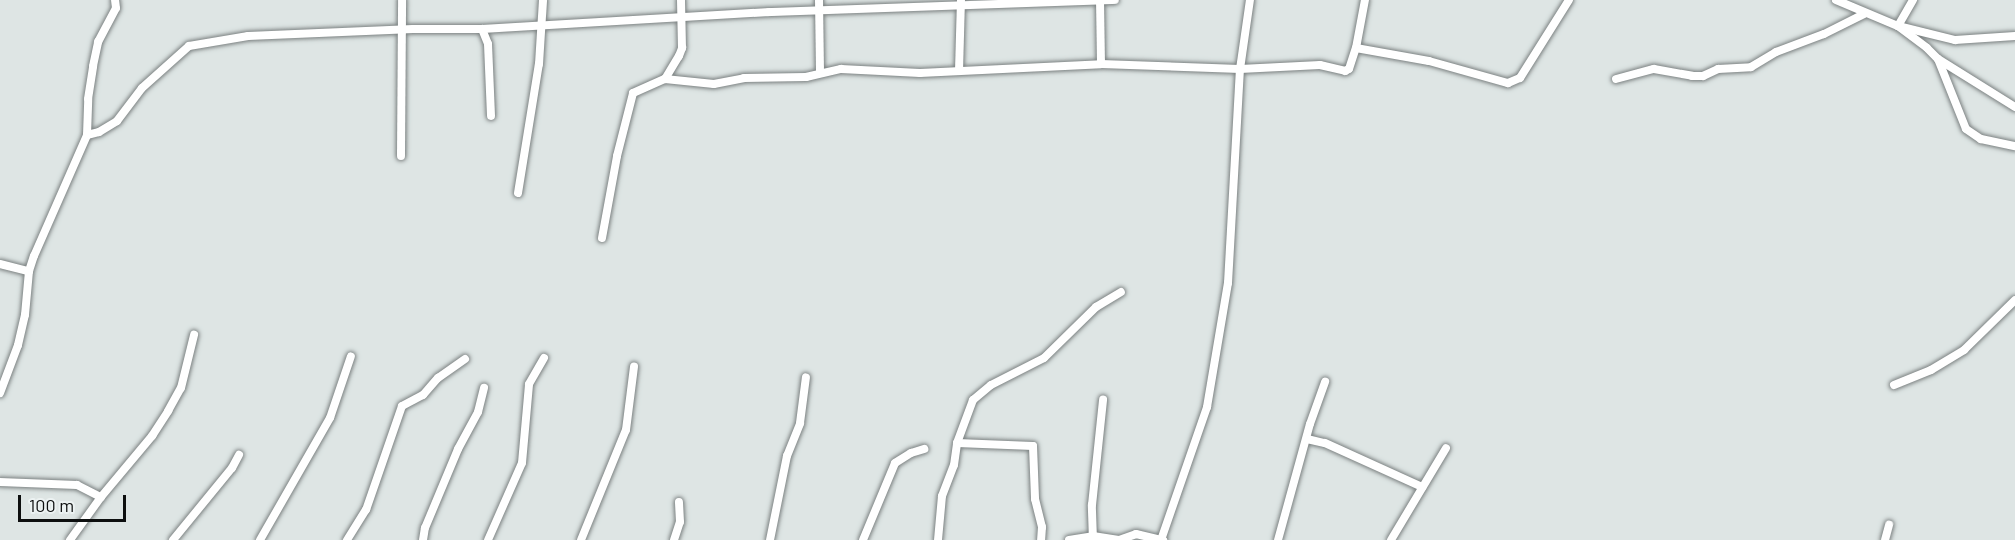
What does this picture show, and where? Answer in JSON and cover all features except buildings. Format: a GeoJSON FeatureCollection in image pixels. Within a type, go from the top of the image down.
{"type":"FeatureCollection","features":[{"type":"Feature","properties":{"kind":"street"},"geometry":{"type":"LineString","coordinates":[[0,393],[18,345],[25,315],[29,271],[87,135],[88,99],[93,66],[98,42],[116,8],[115,0]]}},
{"type":"Feature","properties":{"kind":"street"},"geometry":{"type":"LineString","coordinates":[[401,156],[402,0]]}},
{"type":"Feature","properties":{"kind":"street"},"geometry":{"type":"LineString","coordinates":[[518,193],[539,64],[543,0]]}},
{"type":"Feature","properties":{"kind":"street"},"geometry":{"type":"LineString","coordinates":[[665,80],[682,48],[681,0]]}},
{"type":"Feature","properties":{"kind":"street"},"geometry":{"type":"LineString","coordinates":[[819,0],[820,73]]}},
{"type":"Feature","properties":{"kind":"street"},"geometry":{"type":"LineString","coordinates":[[87,135],[99,132],[117,121],[142,88],[189,46],[248,36],[482,28],[961,2],[1115,0]]}},
{"type":"Feature","properties":{"kind":"street"},"geometry":{"type":"LineString","coordinates":[[1069,540],[1093,538],[1119,540],[1136,534],[1162,540],[1209,395],[1228,283],[1240,69],[1250,0]]}},
{"type":"Feature","properties":{"kind":"street"},"geometry":{"type":"LineString","coordinates":[[602,238],[617,156],[633,93],[665,80],[714,84],[744,78],[806,77],[841,69],[920,73],[1101,64],[1240,69],[1320,65],[1345,71],[1349,69],[1356,48],[1365,0]]}},
{"type":"Feature","properties":{"kind":"street"},"geometry":{"type":"LineString","coordinates":[[1356,48],[1429,61],[1508,83],[1520,78],[1569,0]]}},
{"type":"Feature","properties":{"kind":"street"},"geometry":{"type":"LineString","coordinates":[[1836,0],[1864,14],[1898,26],[1955,40],[2015,36]]}},
{"type":"Feature","properties":{"kind":"street"},"geometry":{"type":"LineString","coordinates":[[1898,26],[1913,0]]}},
{"type":"Feature","properties":{"kind":"street"},"geometry":{"type":"LineString","coordinates":[[1100,1],[1101,64]]}},
{"type":"Feature","properties":{"kind":"street"},"geometry":{"type":"LineString","coordinates":[[959,71],[961,2]]}},
{"type":"Feature","properties":{"kind":"street"},"geometry":{"type":"LineString","coordinates":[[1616,79],[1654,69],[1692,76],[1718,69],[1751,67],[1776,52],[1824,34],[1864,14]]}},
{"type":"Feature","properties":{"kind":"street"},"geometry":{"type":"LineString","coordinates":[[1898,26],[1938,59],[2015,107]]}},
{"type":"Feature","properties":{"kind":"street"},"geometry":{"type":"LineString","coordinates":[[482,28],[488,44],[491,116]]}},
{"type":"Feature","properties":{"kind":"street"},"geometry":{"type":"LineString","coordinates":[[1938,59],[1966,129],[1981,139],[2015,146]]}},
{"type":"Feature","properties":{"kind":"street"},"geometry":{"type":"LineString","coordinates":[[0,264],[29,271]]}},
{"type":"Feature","properties":{"kind":"street"},"geometry":{"type":"LineString","coordinates":[[938,540],[937,524],[942,496],[954,465],[957,443],[973,400],[991,385],[1044,358],[1096,307],[1121,292]]}},
{"type":"Feature","properties":{"kind":"street"},"geometry":{"type":"LineString","coordinates":[[1894,386],[1931,370],[1965,350],[2015,300]]}},
{"type":"Feature","properties":{"kind":"street"},"geometry":{"type":"LineString","coordinates":[[70,540],[100,497],[152,436],[168,411],[181,388],[194,335]]}},
{"type":"Feature","properties":{"kind":"street"},"geometry":{"type":"LineString","coordinates":[[260,540],[330,418],[351,356]]}},
{"type":"Feature","properties":{"kind":"street"},"geometry":{"type":"LineString","coordinates":[[488,540],[522,463],[529,384],[544,358]]}},
{"type":"Feature","properties":{"kind":"street"},"geometry":{"type":"LineString","coordinates":[[347,540],[366,510],[402,406],[423,396],[438,378],[465,359]]}},
{"type":"Feature","properties":{"kind":"street"},"geometry":{"type":"LineString","coordinates":[[581,540],[626,430],[634,367]]}},
{"type":"Feature","properties":{"kind":"street"},"geometry":{"type":"LineString","coordinates":[[770,540],[787,456],[800,423],[806,377]]}},
{"type":"Feature","properties":{"kind":"street"},"geometry":{"type":"LineString","coordinates":[[1278,540],[1325,382]]}},
{"type":"Feature","properties":{"kind":"street"},"geometry":{"type":"LineString","coordinates":[[423,540],[425,528],[458,449],[478,412],[484,388]]}},
{"type":"Feature","properties":{"kind":"street"},"geometry":{"type":"LineString","coordinates":[[1093,538],[1092,505],[1103,400]]}},
{"type":"Feature","properties":{"kind":"street"},"geometry":{"type":"LineString","coordinates":[[1307,439],[1325,443],[1422,487]]}},
{"type":"Feature","properties":{"kind":"street"},"geometry":{"type":"LineString","coordinates":[[957,443],[1033,446],[1035,499],[1042,527],[1041,540]]}},
{"type":"Feature","properties":{"kind":"street"},"geometry":{"type":"LineString","coordinates":[[1391,540],[1446,448]]}},
{"type":"Feature","properties":{"kind":"street"},"geometry":{"type":"LineString","coordinates":[[863,540],[895,464],[911,453],[924,449]]}},
{"type":"Feature","properties":{"kind":"street"},"geometry":{"type":"LineString","coordinates":[[173,540],[232,468],[239,455]]}},
{"type":"Feature","properties":{"kind":"street"},"geometry":{"type":"LineString","coordinates":[[0,482],[52,482],[77,485],[100,497]]}},
{"type":"Feature","properties":{"kind":"street"},"geometry":{"type":"LineString","coordinates":[[674,540],[680,522],[679,502]]}},
{"type":"Feature","properties":{"kind":"street"},"geometry":{"type":"LineString","coordinates":[[1885,540],[1889,525]]}}]}
